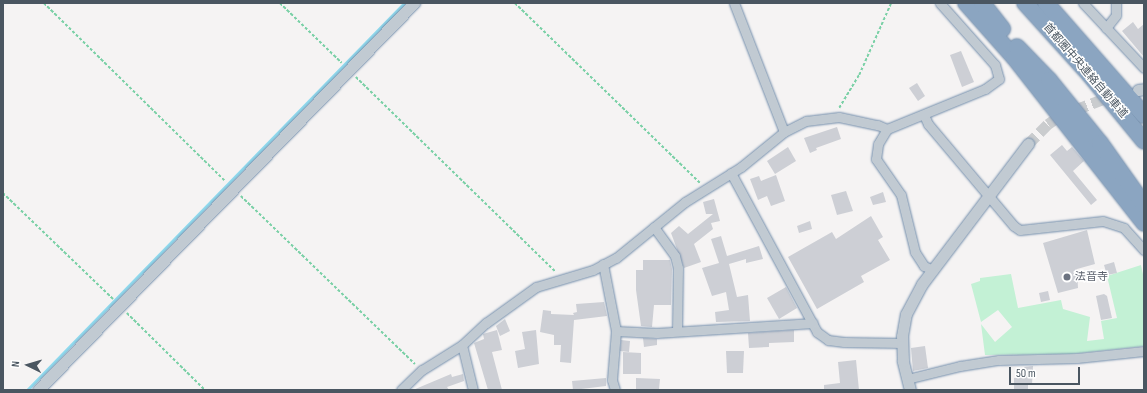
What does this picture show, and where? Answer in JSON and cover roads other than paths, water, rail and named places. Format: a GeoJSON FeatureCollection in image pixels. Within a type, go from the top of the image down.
{"type":"FeatureCollection","features":[{"type":"Feature","properties":{"kind":"highway"},"geometry":{"type":"LineString","coordinates":[[966,3],[1014,57],[1102,172],[1144,223]]}},
{"type":"Feature","properties":{"kind":"highway"},"geometry":{"type":"LineString","coordinates":[[982,3],[1109,154],[1144,205]]}},
{"type":"Feature","properties":{"kind":"highway","name":"首都圏中央連絡自動車道"},"geometry":{"type":"LineString","coordinates":[[1025,3],[1090,75],[1144,141]]}},
{"type":"Feature","properties":{"kind":"highway","name":"首都圏中央連絡自動車道"},"geometry":{"type":"LineString","coordinates":[[1046,3],[1144,115]]}},
{"type":"Feature","properties":{"kind":"street"},"geometry":{"type":"LineString","coordinates":[[38,390],[414,3]]}},
{"type":"Feature","properties":{"kind":"street"},"geometry":{"type":"LineString","coordinates":[[734,3],[784,132]]}},
{"type":"Feature","properties":{"kind":"street"},"geometry":{"type":"LineString","coordinates":[[933,270],[918,259],[901,195],[876,159],[878,144],[887,129],[985,89],[999,79],[995,65],[940,3]]}},
{"type":"Feature","properties":{"kind":"street"},"geometry":{"type":"LineString","coordinates":[[1083,3],[1144,68]]}},
{"type":"Feature","properties":{"kind":"street"},"geometry":{"type":"LineString","coordinates":[[1106,28],[1116,15],[1116,3]]}},
{"type":"Feature","properties":{"kind":"street"},"geometry":{"type":"LineString","coordinates":[[924,115],[928,124],[988,196],[1020,230],[1103,221],[1124,228],[1144,250]]}},
{"type":"Feature","properties":{"kind":"street"},"geometry":{"type":"LineString","coordinates":[[401,390],[422,370],[462,345],[515,301],[536,287],[603,264],[616,258],[654,227],[706,189],[731,173],[784,132],[806,121],[839,117],[878,125],[887,129]]}},
{"type":"Feature","properties":{"kind":"street"},"geometry":{"type":"LineString","coordinates":[[910,390],[902,343],[906,314],[933,270],[1028,144]]}},
{"type":"Feature","properties":{"kind":"street"},"geometry":{"type":"LineString","coordinates":[[731,173],[817,332],[828,340],[902,343]]}},
{"type":"Feature","properties":{"kind":"street"},"geometry":{"type":"LineString","coordinates":[[654,227],[675,256],[678,268],[677,331]]}},
{"type":"Feature","properties":{"kind":"street"},"geometry":{"type":"LineString","coordinates":[[603,264],[616,331],[612,380],[615,390]]}},
{"type":"Feature","properties":{"kind":"street"},"geometry":{"type":"LineString","coordinates":[[616,331],[677,331],[813,323]]}},
{"type":"Feature","properties":{"kind":"street"},"geometry":{"type":"LineString","coordinates":[[462,345],[473,390]]}},
{"type":"Feature","properties":{"kind":"street"},"geometry":{"type":"LineString","coordinates":[[907,379],[960,366],[999,360],[1077,358],[1144,350]]}},
{"type":"Feature","properties":{"kind":"waterway"},"geometry":{"type":"LineString","coordinates":[[27,390],[404,3]]}},
{"type":"Feature","properties":{"kind":"tunnel"},"geometry":{"type":"LineString","coordinates":[[1028,144],[1048,124],[1061,115],[1114,95]]}},
{"type":"Feature","properties":{"kind":"place","name":"法音寺"},"geometry":{"type":"Point","coordinates":[1067,277]}}]}
